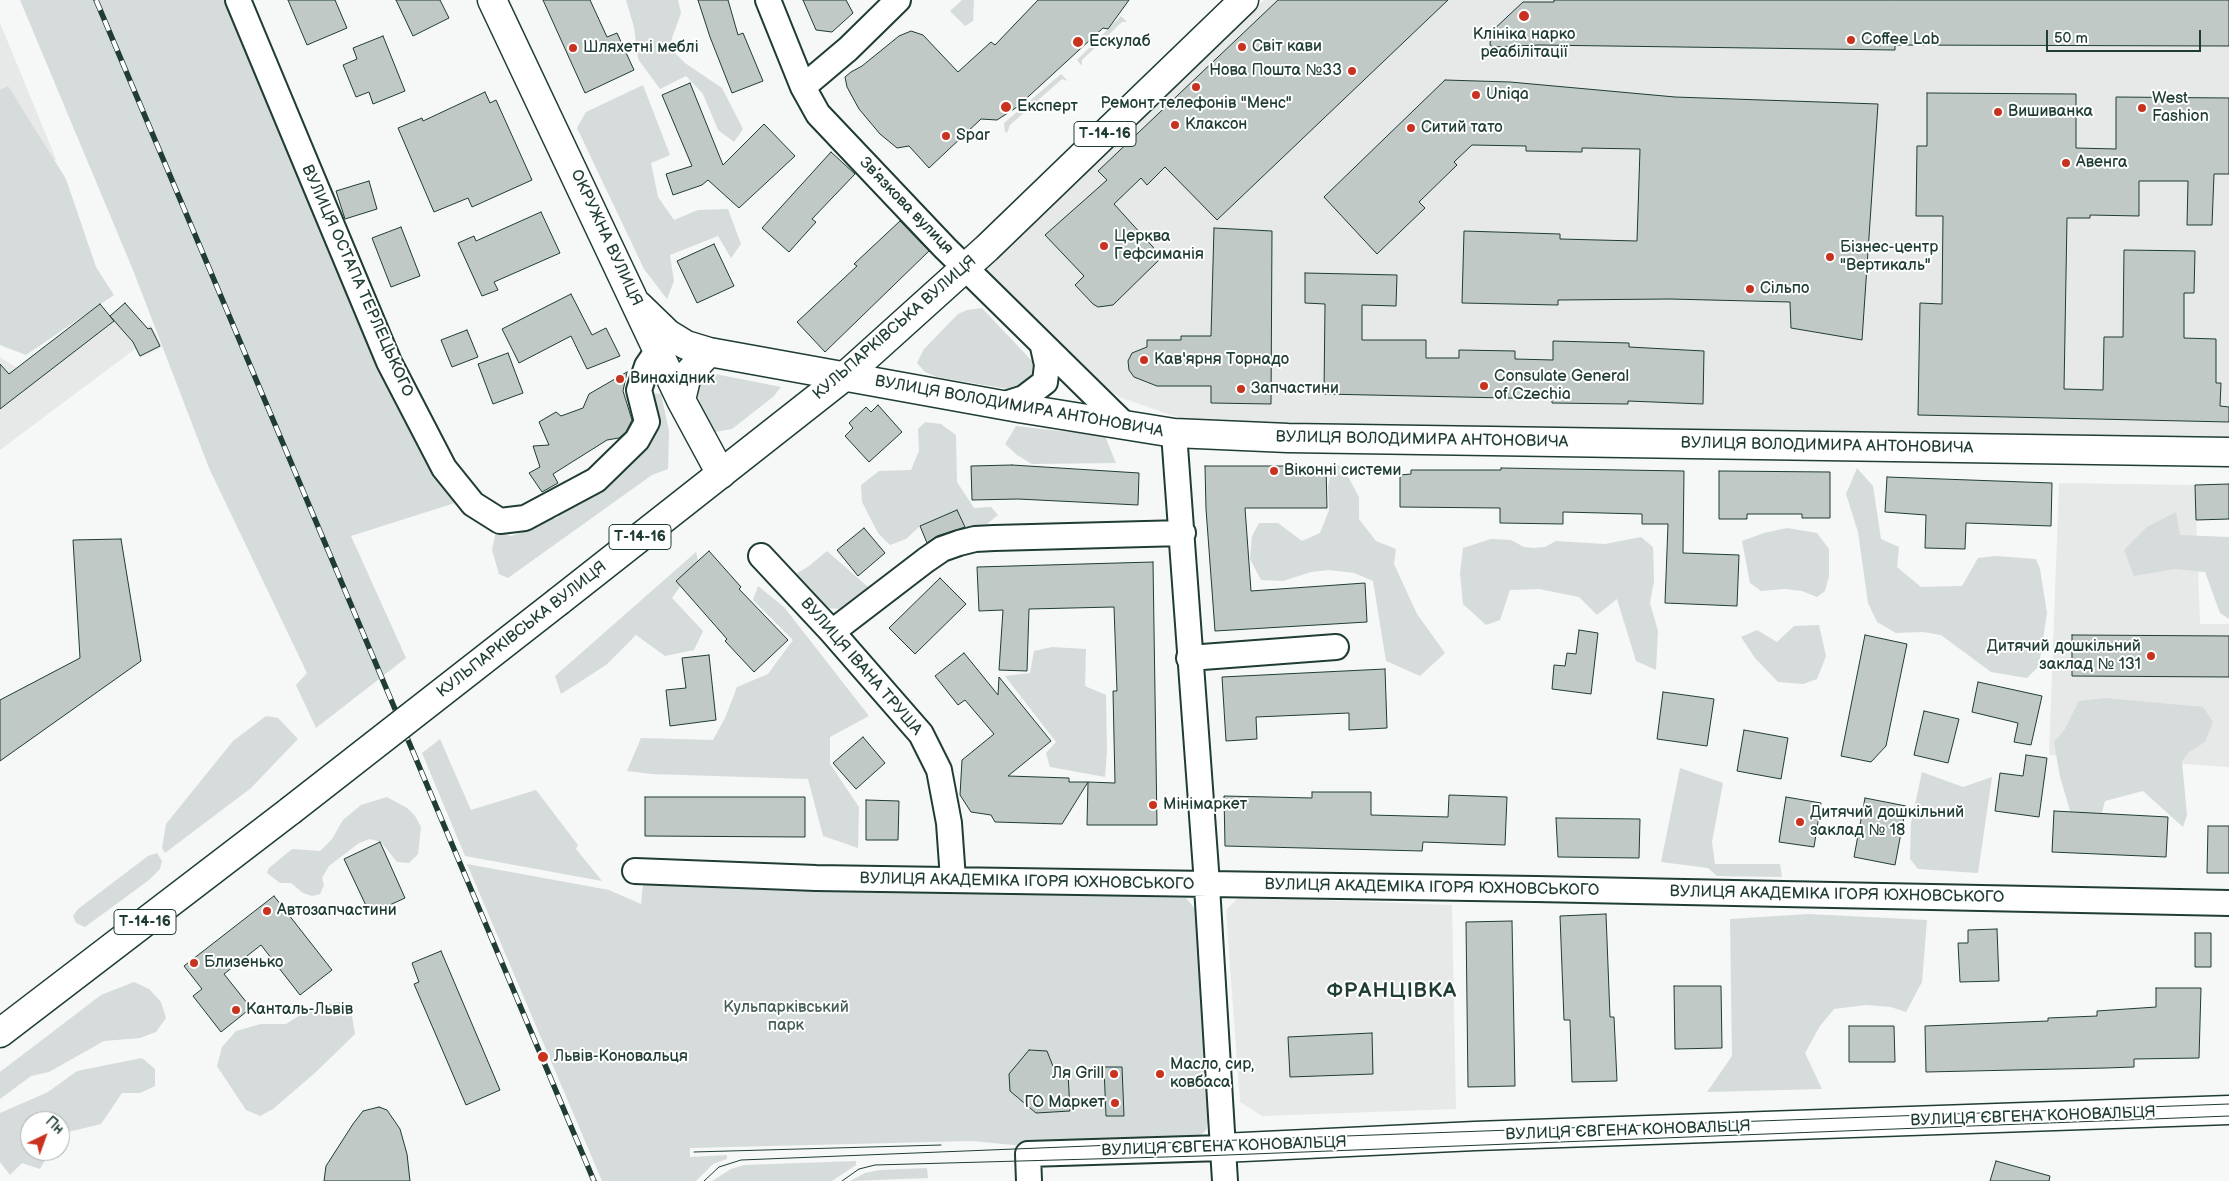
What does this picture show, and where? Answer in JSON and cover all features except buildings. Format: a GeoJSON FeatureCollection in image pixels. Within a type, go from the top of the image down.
{"type":"FeatureCollection","features":[{"type":"Feature","properties":{"kind":"main road","name":"ОКРУЖНА ВУЛИЦЯ"},"geometry":{"type":"LineString","coordinates":[[492,0],[638,305],[681,400],[721,474]]}},
{"type":"Feature","properties":{"kind":"main road","name":"КУЛЬПАРКІВСЬКА ВУЛИЦЯ"},"geometry":{"type":"LineString","coordinates":[[0,1033],[290,811],[845,376],[987,248],[1244,0]]}},
{"type":"Feature","properties":{"kind":"main road","name":"ВУЛИЦЯ ВОЛОДИМИРА АНТОНОВИЧА"},"geometry":{"type":"LineString","coordinates":[[638,305],[668,334],[686,345],[709,352],[1002,405],[1174,433],[1288,438],[2229,452]]}},
{"type":"Feature","properties":{"kind":"main road"},"geometry":{"type":"LineString","coordinates":[[681,400],[688,375],[709,352]]}},
{"type":"Feature","properties":{"kind":"main road","name":"ВУЛИЦЯ ЄВГЕНА КОНОВАЛЬЦЯ"},"geometry":{"type":"LineString","coordinates":[[1222,1148],[1475,1136],[2229,1110]]}},
{"type":"Feature","properties":{"kind":"street","name":"ВУЛИЦЯ ОСТАПА ТЕРЛЕЦЬКОГО"},"geometry":{"type":"LineString","coordinates":[[238,0],[389,362],[444,468],[473,504],[500,521],[525,518],[596,480],[637,440],[646,422],[639,390],[647,366],[658,350]]}},
{"type":"Feature","properties":{"kind":"street","name":"Звʼязкова вулиця"},"geometry":{"type":"LineString","coordinates":[[768,0],[803,87],[818,114],[1043,347],[1126,426]]}},
{"type":"Feature","properties":{"kind":"street"},"geometry":{"type":"LineString","coordinates":[[803,87],[848,49],[898,0]]}},
{"type":"Feature","properties":{"kind":"street"},"geometry":{"type":"LineString","coordinates":[[1002,405],[1024,398],[1044,382],[1047,364],[1043,347]]}},
{"type":"Feature","properties":{"kind":"street"},"geometry":{"type":"LineString","coordinates":[[1174,433],[1183,533],[1189,658],[1207,885],[1225,1181]]}},
{"type":"Feature","properties":{"kind":"street"},"geometry":{"type":"LineString","coordinates":[[832,632],[942,549],[975,538],[1183,533]]}},
{"type":"Feature","properties":{"kind":"street","name":"ВУЛИЦЯ ІВАНА ТРУША"},"geometry":{"type":"LineString","coordinates":[[761,556],[832,632],[921,734],[939,770],[949,823],[953,879]]}},
{"type":"Feature","properties":{"kind":"street"},"geometry":{"type":"LineString","coordinates":[[1189,658],[1336,647]]}},
{"type":"Feature","properties":{"kind":"street","name":"ВУЛИЦЯ АКАДЕМІКА ІГОРЯ ЮХНОВСЬКОГО"},"geometry":{"type":"LineString","coordinates":[[635,871],[816,878],[1207,885],[1536,888],[2229,903]]}},
{"type":"Feature","properties":{"kind":"street","name":"ВУЛИЦЯ ЄВГЕНА КОНОВАЛЬЦЯ"},"geometry":{"type":"LineString","coordinates":[[1029,1181],[1028,1154],[1222,1148]]}},
{"type":"Feature","properties":{"kind":"shaded area"},"geometry":{"type":"Polygon","coordinates":[[[1264,0],[2229,0],[2229,443],[1238,425],[1180,418],[1119,397],[1072,363],[1001,289],[985,267],[1264,0]]]}},
{"type":"Feature","properties":{"kind":"shaded area"},"geometry":{"type":"Polygon","coordinates":[[[0,23],[56,159],[0,203],[0,23]]]}},
{"type":"Feature","properties":{"kind":"shaded area"},"geometry":{"type":"Polygon","coordinates":[[[125,302],[146,327],[151,325],[162,347],[140,358],[135,349],[0,450],[0,357],[17,368],[100,304],[110,316],[125,302]]]}},
{"type":"Feature","properties":{"kind":"shaded area"},"geometry":{"type":"Polygon","coordinates":[[[2059,483],[2195,485],[2200,624],[2229,624],[2229,767],[2049,755],[2059,483]]]}},
{"type":"Feature","properties":{"kind":"shaded area"},"geometry":{"type":"Polygon","coordinates":[[[1239,897],[1452,905],[1456,1109],[1262,1116],[1240,1102],[1226,910],[1239,897]]]}},
{"type":"Feature","properties":{"kind":"green space"},"geometry":{"type":"Polygon","coordinates":[[[20,0],[227,0],[458,502],[351,536],[406,658],[316,728],[296,685],[307,673],[209,468],[133,270],[20,0]]]}},
{"type":"Feature","properties":{"kind":"green space"},"geometry":{"type":"Polygon","coordinates":[[[626,0],[678,0],[681,13],[669,47],[685,63],[722,88],[743,129],[734,142],[718,130],[703,94],[686,76],[660,89],[638,59],[634,27],[626,0]]]}},
{"type":"Feature","properties":{"kind":"green space"},"geometry":{"type":"Polygon","coordinates":[[[962,0],[974,0],[973,21],[965,26],[950,11],[962,0]]]}},
{"type":"Feature","properties":{"kind":"green space"},"geometry":{"type":"Polygon","coordinates":[[[1121,16],[1127,22],[1122,22],[1082,60],[1082,66],[1077,60],[1121,16]]]}},
{"type":"Feature","properties":{"kind":"green space"},"geometry":{"type":"Polygon","coordinates":[[[1061,74],[1068,81],[1062,79],[1010,125],[1007,133],[1005,132],[1004,123],[1061,74]]]}},
{"type":"Feature","properties":{"kind":"green space"},"geometry":{"type":"Polygon","coordinates":[[[643,85],[670,155],[651,163],[658,197],[674,220],[698,210],[728,209],[741,244],[731,258],[718,236],[670,255],[674,281],[667,299],[644,269],[577,128],[586,112],[643,85]]]}},
{"type":"Feature","properties":{"kind":"green space"},"geometry":{"type":"Polygon","coordinates":[[[8,86],[66,179],[96,267],[114,295],[26,355],[0,345],[0,90],[8,86]]]}},
{"type":"Feature","properties":{"kind":"green space"},"geometry":{"type":"Polygon","coordinates":[[[982,308],[1032,361],[1033,378],[1018,388],[1008,389],[937,377],[925,372],[917,363],[924,349],[958,314],[967,310],[982,308]]]}},
{"type":"Feature","properties":{"kind":"green space"},"geometry":{"type":"Polygon","coordinates":[[[705,372],[781,387],[773,397],[732,429],[715,432],[709,424],[694,388],[705,372]]]}},
{"type":"Feature","properties":{"kind":"green space"},"geometry":{"type":"Polygon","coordinates":[[[647,393],[661,394],[669,431],[668,469],[652,475],[508,578],[499,574],[492,550],[496,531],[511,536],[532,529],[546,517],[556,519],[596,470],[637,440],[647,393]]]}},
{"type":"Feature","properties":{"kind":"green space"},"geometry":{"type":"Polygon","coordinates":[[[925,422],[941,424],[956,435],[957,482],[974,508],[991,507],[998,515],[987,524],[970,527],[935,523],[919,527],[906,539],[890,545],[878,533],[862,502],[861,485],[879,471],[911,470],[919,451],[918,429],[925,422]]]}},
{"type":"Feature","properties":{"kind":"green space"},"geometry":{"type":"Polygon","coordinates":[[[1016,426],[1105,436],[1116,463],[1032,464],[1017,455],[1005,444],[1016,426]]]}},
{"type":"Feature","properties":{"kind":"green space"},"geometry":{"type":"Polygon","coordinates":[[[1333,464],[1343,467],[1359,497],[1359,519],[1376,541],[1396,549],[1394,564],[1417,614],[1445,653],[1420,676],[1386,661],[1373,581],[1354,573],[1329,570],[1311,572],[1283,581],[1261,580],[1250,559],[1252,536],[1259,523],[1278,523],[1302,541],[1320,533],[1329,510],[1328,486],[1333,464]]]}},
{"type":"Feature","properties":{"kind":"green space"},"geometry":{"type":"Polygon","coordinates":[[[1857,468],[1873,486],[1881,539],[1899,547],[1897,567],[1921,587],[1962,586],[1978,558],[1996,556],[2036,559],[2040,569],[2047,613],[2039,666],[2027,678],[1991,672],[1941,635],[1923,632],[1896,633],[1877,622],[1868,603],[1858,532],[1846,494],[1857,468]]]}},
{"type":"Feature","properties":{"kind":"green space"},"geometry":{"type":"Polygon","coordinates":[[[2176,512],[2180,535],[2229,537],[2229,619],[2220,613],[2205,572],[2175,569],[2134,576],[2124,550],[2147,527],[2176,512]]]}},
{"type":"Feature","properties":{"kind":"green space"},"geometry":{"type":"Polygon","coordinates":[[[1787,528],[1817,533],[1829,549],[1829,576],[1825,591],[1817,597],[1802,591],[1785,589],[1761,591],[1750,583],[1742,541],[1764,533],[1787,528]]]}},
{"type":"Feature","properties":{"kind":"green space"},"geometry":{"type":"Polygon","coordinates":[[[1641,537],[1653,547],[1654,581],[1650,603],[1658,631],[1656,670],[1636,661],[1617,599],[1597,615],[1579,597],[1539,589],[1510,590],[1500,620],[1486,625],[1463,604],[1460,573],[1463,548],[1491,539],[1511,540],[1524,547],[1533,548],[1545,547],[1556,541],[1605,544],[1641,537]]]}},
{"type":"Feature","properties":{"kind":"green space"},"geometry":{"type":"Polygon","coordinates":[[[827,551],[868,587],[841,609],[826,608],[794,575],[809,566],[827,551]]]}},
{"type":"Feature","properties":{"kind":"green space"},"geometry":{"type":"Polygon","coordinates":[[[696,552],[698,561],[672,598],[703,631],[694,650],[665,656],[636,635],[606,665],[561,694],[555,676],[696,552]]]}},
{"type":"Feature","properties":{"kind":"green space"},"geometry":{"type":"Polygon","coordinates":[[[758,586],[784,607],[869,716],[830,737],[830,764],[859,807],[858,848],[823,836],[808,779],[652,774],[627,771],[641,738],[713,740],[725,718],[737,687],[768,674],[793,640],[753,600],[758,586]]]}},
{"type":"Feature","properties":{"kind":"green space"},"geometry":{"type":"Polygon","coordinates":[[[1819,625],[1826,656],[1817,679],[1803,684],[1778,682],[1755,658],[1741,637],[1757,630],[1777,642],[1794,626],[1819,625]]]}},
{"type":"Feature","properties":{"kind":"green space"},"geometry":{"type":"Polygon","coordinates":[[[1052,647],[1086,649],[1085,686],[1106,695],[1107,751],[1105,777],[1050,767],[1046,753],[1056,742],[1005,676],[1030,673],[1034,651],[1052,647]]]}},
{"type":"Feature","properties":{"kind":"green space"},"geometry":{"type":"Polygon","coordinates":[[[2105,698],[2203,707],[2213,722],[2205,742],[2189,752],[2182,761],[2187,815],[2183,827],[2143,791],[2105,801],[2100,820],[2071,814],[2060,777],[2054,742],[2065,729],[2079,701],[2105,698]]]}},
{"type":"Feature","properties":{"kind":"green space"},"geometry":{"type":"Polygon","coordinates":[[[266,716],[278,718],[298,739],[251,788],[165,853],[162,848],[166,824],[233,741],[266,716]]]}},
{"type":"Feature","properties":{"kind":"green space"},"geometry":{"type":"Polygon","coordinates":[[[440,739],[471,810],[536,790],[578,845],[576,849],[602,881],[465,856],[422,753],[440,739]]]}},
{"type":"Feature","properties":{"kind":"green space"},"geometry":{"type":"Polygon","coordinates":[[[1680,768],[1723,783],[1712,842],[1715,864],[1780,864],[1782,877],[1717,876],[1708,868],[1661,862],[1680,768]]]}},
{"type":"Feature","properties":{"kind":"green space"},"geometry":{"type":"Polygon","coordinates":[[[1922,772],[1963,787],[1992,777],[1978,873],[1918,869],[1910,859],[1911,823],[1922,772]]]}},
{"type":"Feature","properties":{"kind":"green space"},"geometry":{"type":"Polygon","coordinates":[[[387,797],[407,808],[415,816],[421,827],[418,854],[409,863],[397,862],[381,842],[370,839],[359,843],[329,866],[322,878],[324,885],[320,894],[312,896],[303,893],[291,883],[280,883],[267,873],[269,868],[292,849],[320,851],[332,839],[343,820],[361,805],[387,797]]]}},
{"type":"Feature","properties":{"kind":"green space"},"geometry":{"type":"Polygon","coordinates":[[[157,853],[162,861],[160,869],[149,880],[85,927],[76,923],[73,916],[78,909],[148,856],[157,853]]]}},
{"type":"Feature","properties":{"kind":"green space","name":"Кульпарківський парк"},"geometry":{"type":"Polygon","coordinates":[[[467,864],[609,890],[641,904],[643,884],[1186,898],[1196,910],[1208,1122],[1206,1130],[1197,1139],[1024,1146],[972,1141],[690,1148],[690,1157],[727,1155],[727,1159],[713,1164],[696,1181],[602,1181],[467,864]]]}},
{"type":"Feature","properties":{"kind":"green space"},"geometry":{"type":"Polygon","coordinates":[[[1808,914],[1927,920],[1922,982],[1906,1012],[1891,1007],[1866,1005],[1834,1009],[1820,1026],[1805,1053],[1822,1089],[1707,1092],[1732,1056],[1730,919],[1808,914]]]}},
{"type":"Feature","properties":{"kind":"green space"},"geometry":{"type":"Polygon","coordinates":[[[134,982],[149,989],[161,1002],[166,1018],[156,1032],[140,1038],[104,1041],[49,1072],[31,1076],[0,1099],[0,1072],[101,995],[134,982]]]}},
{"type":"Feature","properties":{"kind":"green space"},"geometry":{"type":"Polygon","coordinates":[[[340,1002],[352,1016],[355,1034],[316,1072],[273,1109],[260,1116],[246,1110],[217,1066],[222,1047],[236,1031],[261,1024],[286,1024],[313,1007],[340,1002]]]}},
{"type":"Feature","properties":{"kind":"green space"},"geometry":{"type":"Polygon","coordinates":[[[142,1058],[155,1069],[155,1086],[140,1093],[122,1093],[101,1124],[70,1132],[70,1111],[20,1111],[20,1161],[44,1161],[40,1169],[22,1163],[10,1175],[0,1162],[0,1113],[48,1092],[77,1071],[142,1058]]]}},
{"type":"Feature","properties":{"kind":"green space"},"geometry":{"type":"Polygon","coordinates":[[[856,1161],[856,1165],[832,1181],[712,1181],[731,1169],[744,1165],[856,1161]]]}},
{"type":"Feature","properties":{"kind":"green space"},"geometry":{"type":"Polygon","coordinates":[[[927,1168],[928,1178],[850,1181],[865,1173],[880,1170],[927,1168]]]}},
{"type":"Feature","properties":{"kind":"tram line"},"geometry":{"type":"LineString","coordinates":[[704,1181],[719,1167],[741,1160],[2229,1104]]}},
{"type":"Feature","properties":{"kind":"tram line"},"geometry":{"type":"LineString","coordinates":[[842,1181],[859,1169],[875,1165],[1201,1156],[2229,1116]]}},
{"type":"Feature","properties":{"kind":"tram line"},"geometry":{"type":"LineString","coordinates":[[694,1152],[941,1145]]}},
{"type":"Feature","properties":{"kind":"railway"},"geometry":{"type":"LineString","coordinates":[[96,0],[594,1181]]}},
{"type":"Feature","properties":{"kind":"place","name":"Клініка нарко реабілітації"},"geometry":{"type":"Point","coordinates":[1524,16]}},
{"type":"Feature","properties":{"kind":"place","name":"Coffee Lab"},"geometry":{"type":"Point","coordinates":[1851,40]}},
{"type":"Feature","properties":{"kind":"place","name":"Ескулаб"},"geometry":{"type":"Point","coordinates":[1078,42]}},
{"type":"Feature","properties":{"kind":"place","name":"Світ кави"},"geometry":{"type":"Point","coordinates":[1242,47]}},
{"type":"Feature","properties":{"kind":"place","name":"Шляхетні меблі"},"geometry":{"type":"Point","coordinates":[573,48]}},
{"type":"Feature","properties":{"kind":"place","name":"Нова Пошта №33"},"geometry":{"type":"Point","coordinates":[1352,71]}},
{"type":"Feature","properties":{"kind":"place","name":"Ремонт телефонів \"Менс\""},"geometry":{"type":"Point","coordinates":[1196,87]}},
{"type":"Feature","properties":{"kind":"place","name":"Uniqa"},"geometry":{"type":"Point","coordinates":[1476,95]}},
{"type":"Feature","properties":{"kind":"place","name":"Експерт"},"geometry":{"type":"Point","coordinates":[1006,107]}},
{"type":"Feature","properties":{"kind":"place","name":"West Fashion"},"geometry":{"type":"Point","coordinates":[2142,108]}},
{"type":"Feature","properties":{"kind":"place","name":"Вишиванка"},"geometry":{"type":"Point","coordinates":[1998,112]}},
{"type":"Feature","properties":{"kind":"place","name":"Клаксон"},"geometry":{"type":"Point","coordinates":[1175,125]}},
{"type":"Feature","properties":{"kind":"place","name":"Ситий тато"},"geometry":{"type":"Point","coordinates":[1411,128]}},
{"type":"Feature","properties":{"kind":"place","name":"Spar"},"geometry":{"type":"Point","coordinates":[946,136]}},
{"type":"Feature","properties":{"kind":"place","name":"Авенга"},"geometry":{"type":"Point","coordinates":[2066,163]}},
{"type":"Feature","properties":{"kind":"place","name":"Церква Гефсиманія"},"geometry":{"type":"Point","coordinates":[1104,246]}},
{"type":"Feature","properties":{"kind":"place","name":"Бізнес-центр \"Вертикаль\""},"geometry":{"type":"Point","coordinates":[1830,257]}},
{"type":"Feature","properties":{"kind":"place","name":"Сільпо"},"geometry":{"type":"Point","coordinates":[1750,289]}},
{"type":"Feature","properties":{"kind":"place","name":"Кав'ярня Торнадо"},"geometry":{"type":"Point","coordinates":[1144,360]}},
{"type":"Feature","properties":{"kind":"place","name":"Винахідник"},"geometry":{"type":"Point","coordinates":[620,379]}},
{"type":"Feature","properties":{"kind":"place","name":"Consulate General of Czechia"},"geometry":{"type":"Point","coordinates":[1484,386]}},
{"type":"Feature","properties":{"kind":"place","name":"Запчастини"},"geometry":{"type":"Point","coordinates":[1241,389]}},
{"type":"Feature","properties":{"kind":"place","name":"Віконні системи"},"geometry":{"type":"Point","coordinates":[1274,471]}},
{"type":"Feature","properties":{"kind":"place","name":"Дитячий дошкільний заклад № 131"},"geometry":{"type":"Point","coordinates":[2151,656]}},
{"type":"Feature","properties":{"kind":"place","name":"Мінімаркет"},"geometry":{"type":"Point","coordinates":[1153,805]}},
{"type":"Feature","properties":{"kind":"place","name":"Дитячий дошкільний заклад № 18"},"geometry":{"type":"Point","coordinates":[1800,822]}},
{"type":"Feature","properties":{"kind":"place","name":"Автозапчастини"},"geometry":{"type":"Point","coordinates":[267,911]}},
{"type":"Feature","properties":{"kind":"place","name":"Близенько"},"geometry":{"type":"Point","coordinates":[194,963]}},
{"type":"Feature","properties":{"kind":"place","name":"Канталь-Львів"},"geometry":{"type":"Point","coordinates":[236,1010]}},
{"type":"Feature","properties":{"kind":"place","name":"Львів-Коновальця"},"geometry":{"type":"Point","coordinates":[543,1057]}},
{"type":"Feature","properties":{"kind":"place","name":"Ля Grill"},"geometry":{"type":"Point","coordinates":[1114,1074]}},
{"type":"Feature","properties":{"kind":"place","name":"Масло, сир, ковбаса"},"geometry":{"type":"Point","coordinates":[1160,1074]}},
{"type":"Feature","properties":{"kind":"place","name":"ГО Маркет"},"geometry":{"type":"Point","coordinates":[1115,1103]}},
{"type":"Feature","properties":{"kind":"district","name":"ФРАНЦІВКА"},"geometry":{"type":"Point","coordinates":[1392,992]}}]}
